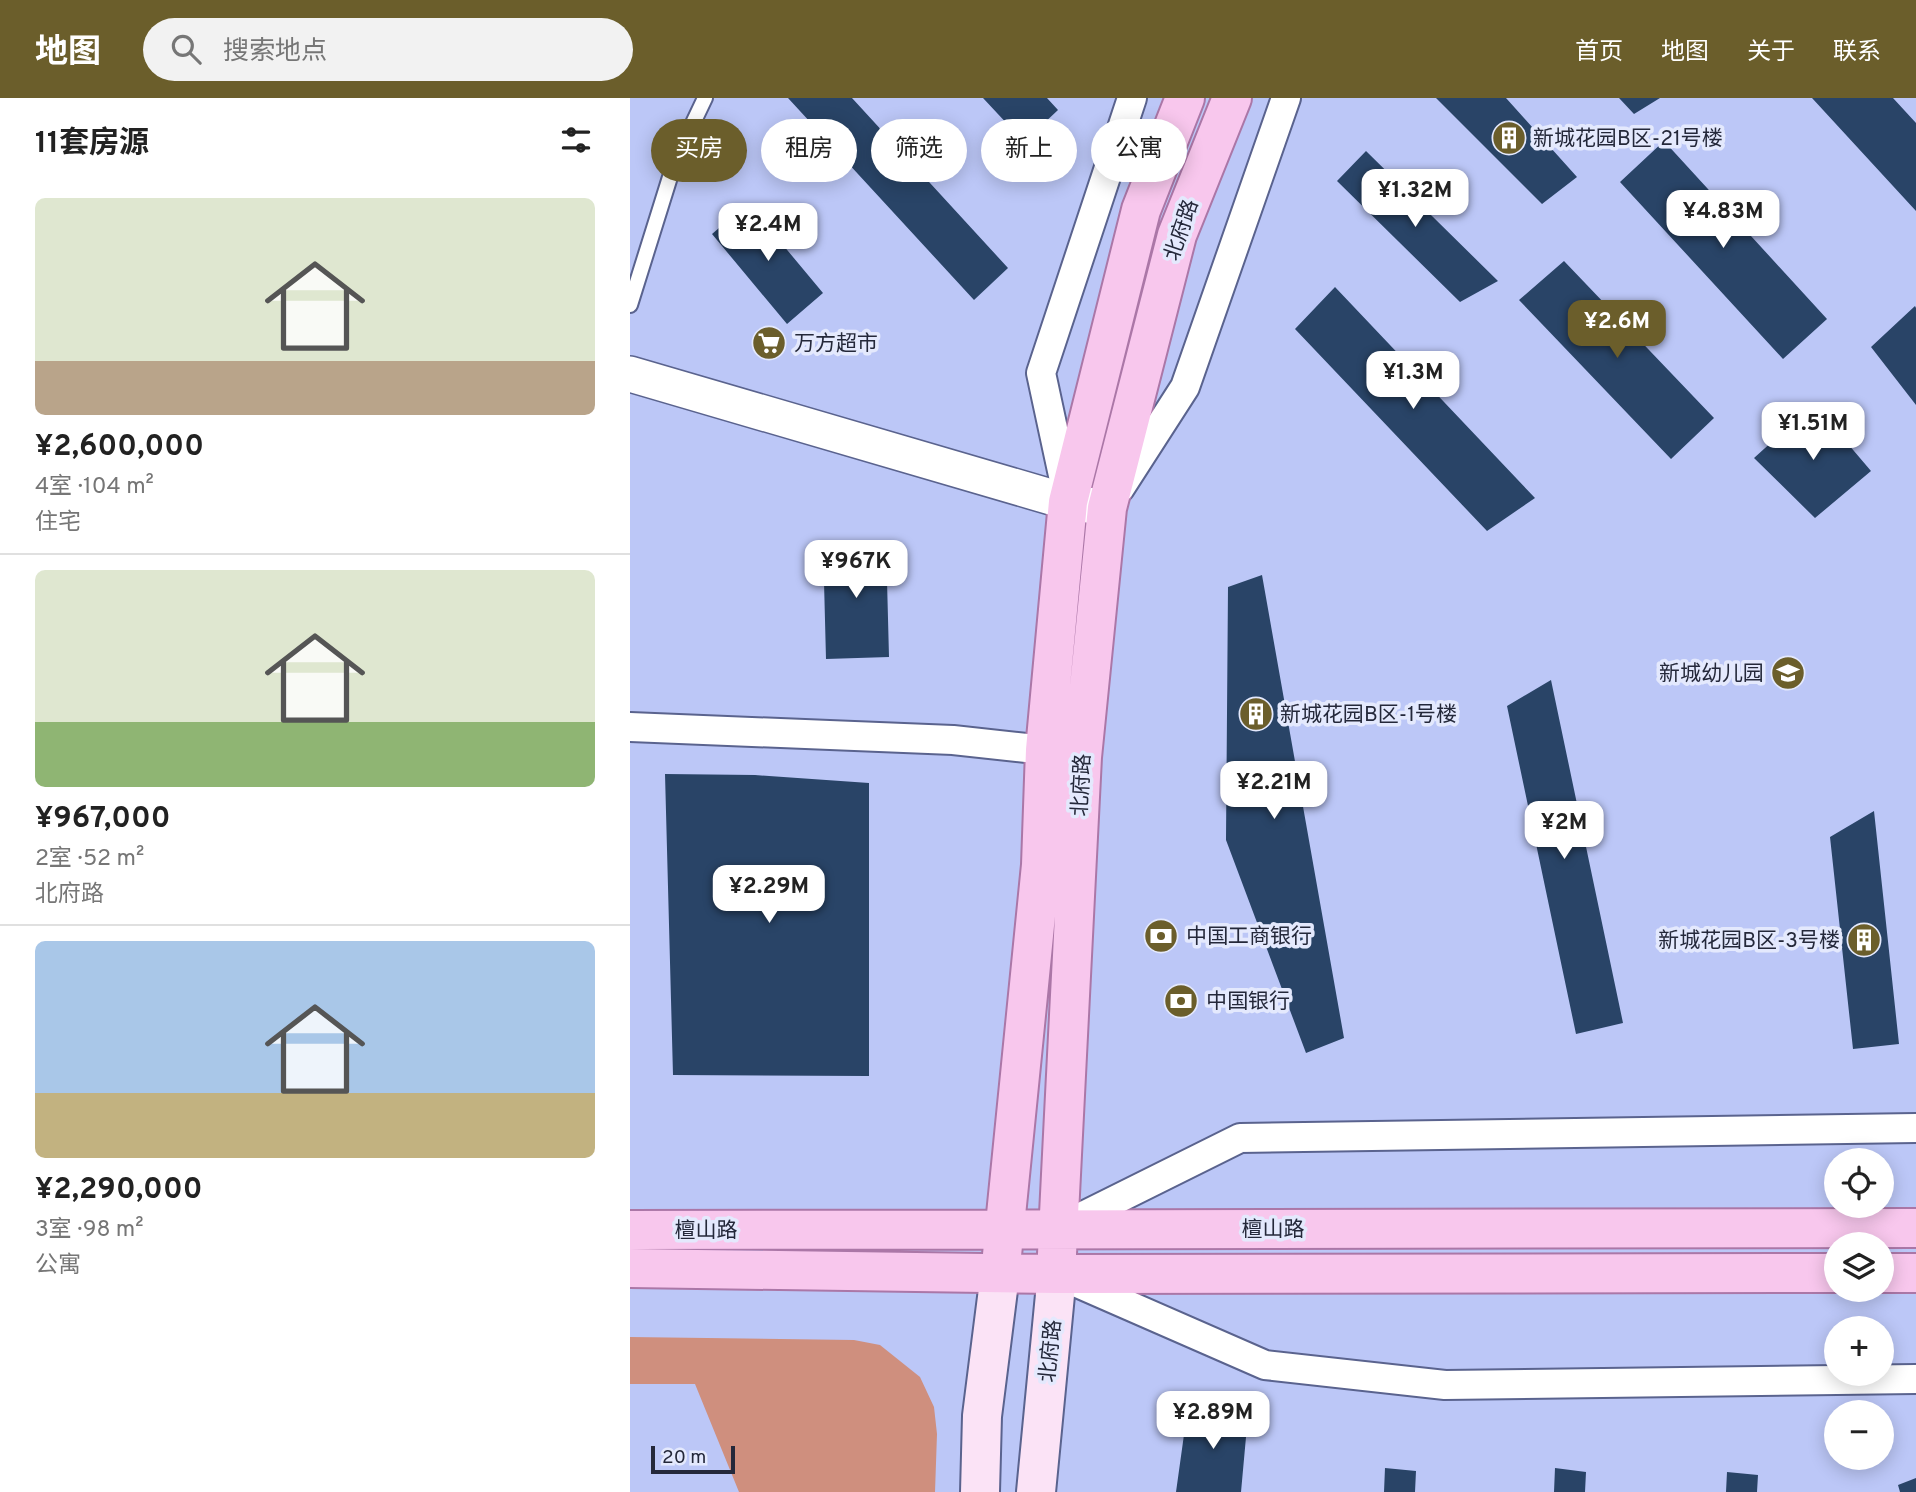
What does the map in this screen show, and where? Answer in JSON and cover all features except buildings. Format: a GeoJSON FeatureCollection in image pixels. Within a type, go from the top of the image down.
{"type":"FeatureCollection","features":[{"type":"Feature","properties":{"kind":"main road","name":"北府路"},"geometry":{"type":"LineString","coordinates":[[980,1492],[982,1416],[1006,1229],[1041,864],[1045,750],[1068,502],[1141,210],[1185,98]]}},
{"type":"Feature","properties":{"kind":"main road","name":"北府路"},"geometry":{"type":"LineString","coordinates":[[1036,1492],[1057,1274],[1057,1229],[1082,757],[1107,509],[1177,235],[1232,98]]}},
{"type":"Feature","properties":{"kind":"main road","name":"檀山路"},"geometry":{"type":"LineString","coordinates":[[630,1230],[1916,1228]]}},
{"type":"Feature","properties":{"kind":"main road","name":"檀山路"},"geometry":{"type":"LineString","coordinates":[[630,1268],[1000,1274],[1824,1273]]}},
{"type":"Feature","properties":{"kind":"main road"},"geometry":{"type":"LineString","coordinates":[[1894,1273],[1916,1273]]}},
{"type":"Feature","properties":{"kind":"street"},"geometry":{"type":"LineString","coordinates":[[1068,502],[1041,373],[1132,98]]}},
{"type":"Feature","properties":{"kind":"street"},"geometry":{"type":"LineString","coordinates":[[630,374],[1068,502],[1107,509],[1185,387],[1286,98]]}},
{"type":"Feature","properties":{"kind":"street"},"geometry":{"type":"LineString","coordinates":[[630,727],[953,740],[1045,750]]}},
{"type":"Feature","properties":{"kind":"street"},"geometry":{"type":"LineString","coordinates":[[1057,1229],[1240,1138],[1916,1128]]}},
{"type":"Feature","properties":{"kind":"street"},"geometry":{"type":"LineString","coordinates":[[1057,1274],[1265,1365],[1445,1385],[1916,1380]]}},
{"type":"Feature","properties":{"kind":"lane"},"geometry":{"type":"LineString","coordinates":[[630,305],[675,161],[705,98]]}},
{"type":"Feature","properties":{"kind":"shaded area"},"geometry":{"type":"Polygon","coordinates":[[[630,1337],[854,1340],[880,1345],[920,1377],[934,1407],[937,1434],[935,1492],[739,1492],[695,1384],[630,1384],[630,1337]]]}},
{"type":"Feature","properties":{"kind":"place","name":"新城花园B区-21号楼"},"geometry":{"type":"Point","coordinates":[1509,138]}},
{"type":"Feature","properties":{"kind":"place","name":"万方超市"},"geometry":{"type":"Point","coordinates":[769,343]}},
{"type":"Feature","properties":{"kind":"place","name":"新城幼儿园"},"geometry":{"type":"Point","coordinates":[1788,673]}},
{"type":"Feature","properties":{"kind":"place","name":"新城花园B区-1号楼"},"geometry":{"type":"Point","coordinates":[1256,714]}},
{"type":"Feature","properties":{"kind":"place","name":"中国工商银行"},"geometry":{"type":"Point","coordinates":[1161,936]}},
{"type":"Feature","properties":{"kind":"place","name":"新城花园B区-3号楼"},"geometry":{"type":"Point","coordinates":[1864,940]}},
{"type":"Feature","properties":{"kind":"place","name":"中国银行"},"geometry":{"type":"Point","coordinates":[1181,1001]}}]}
